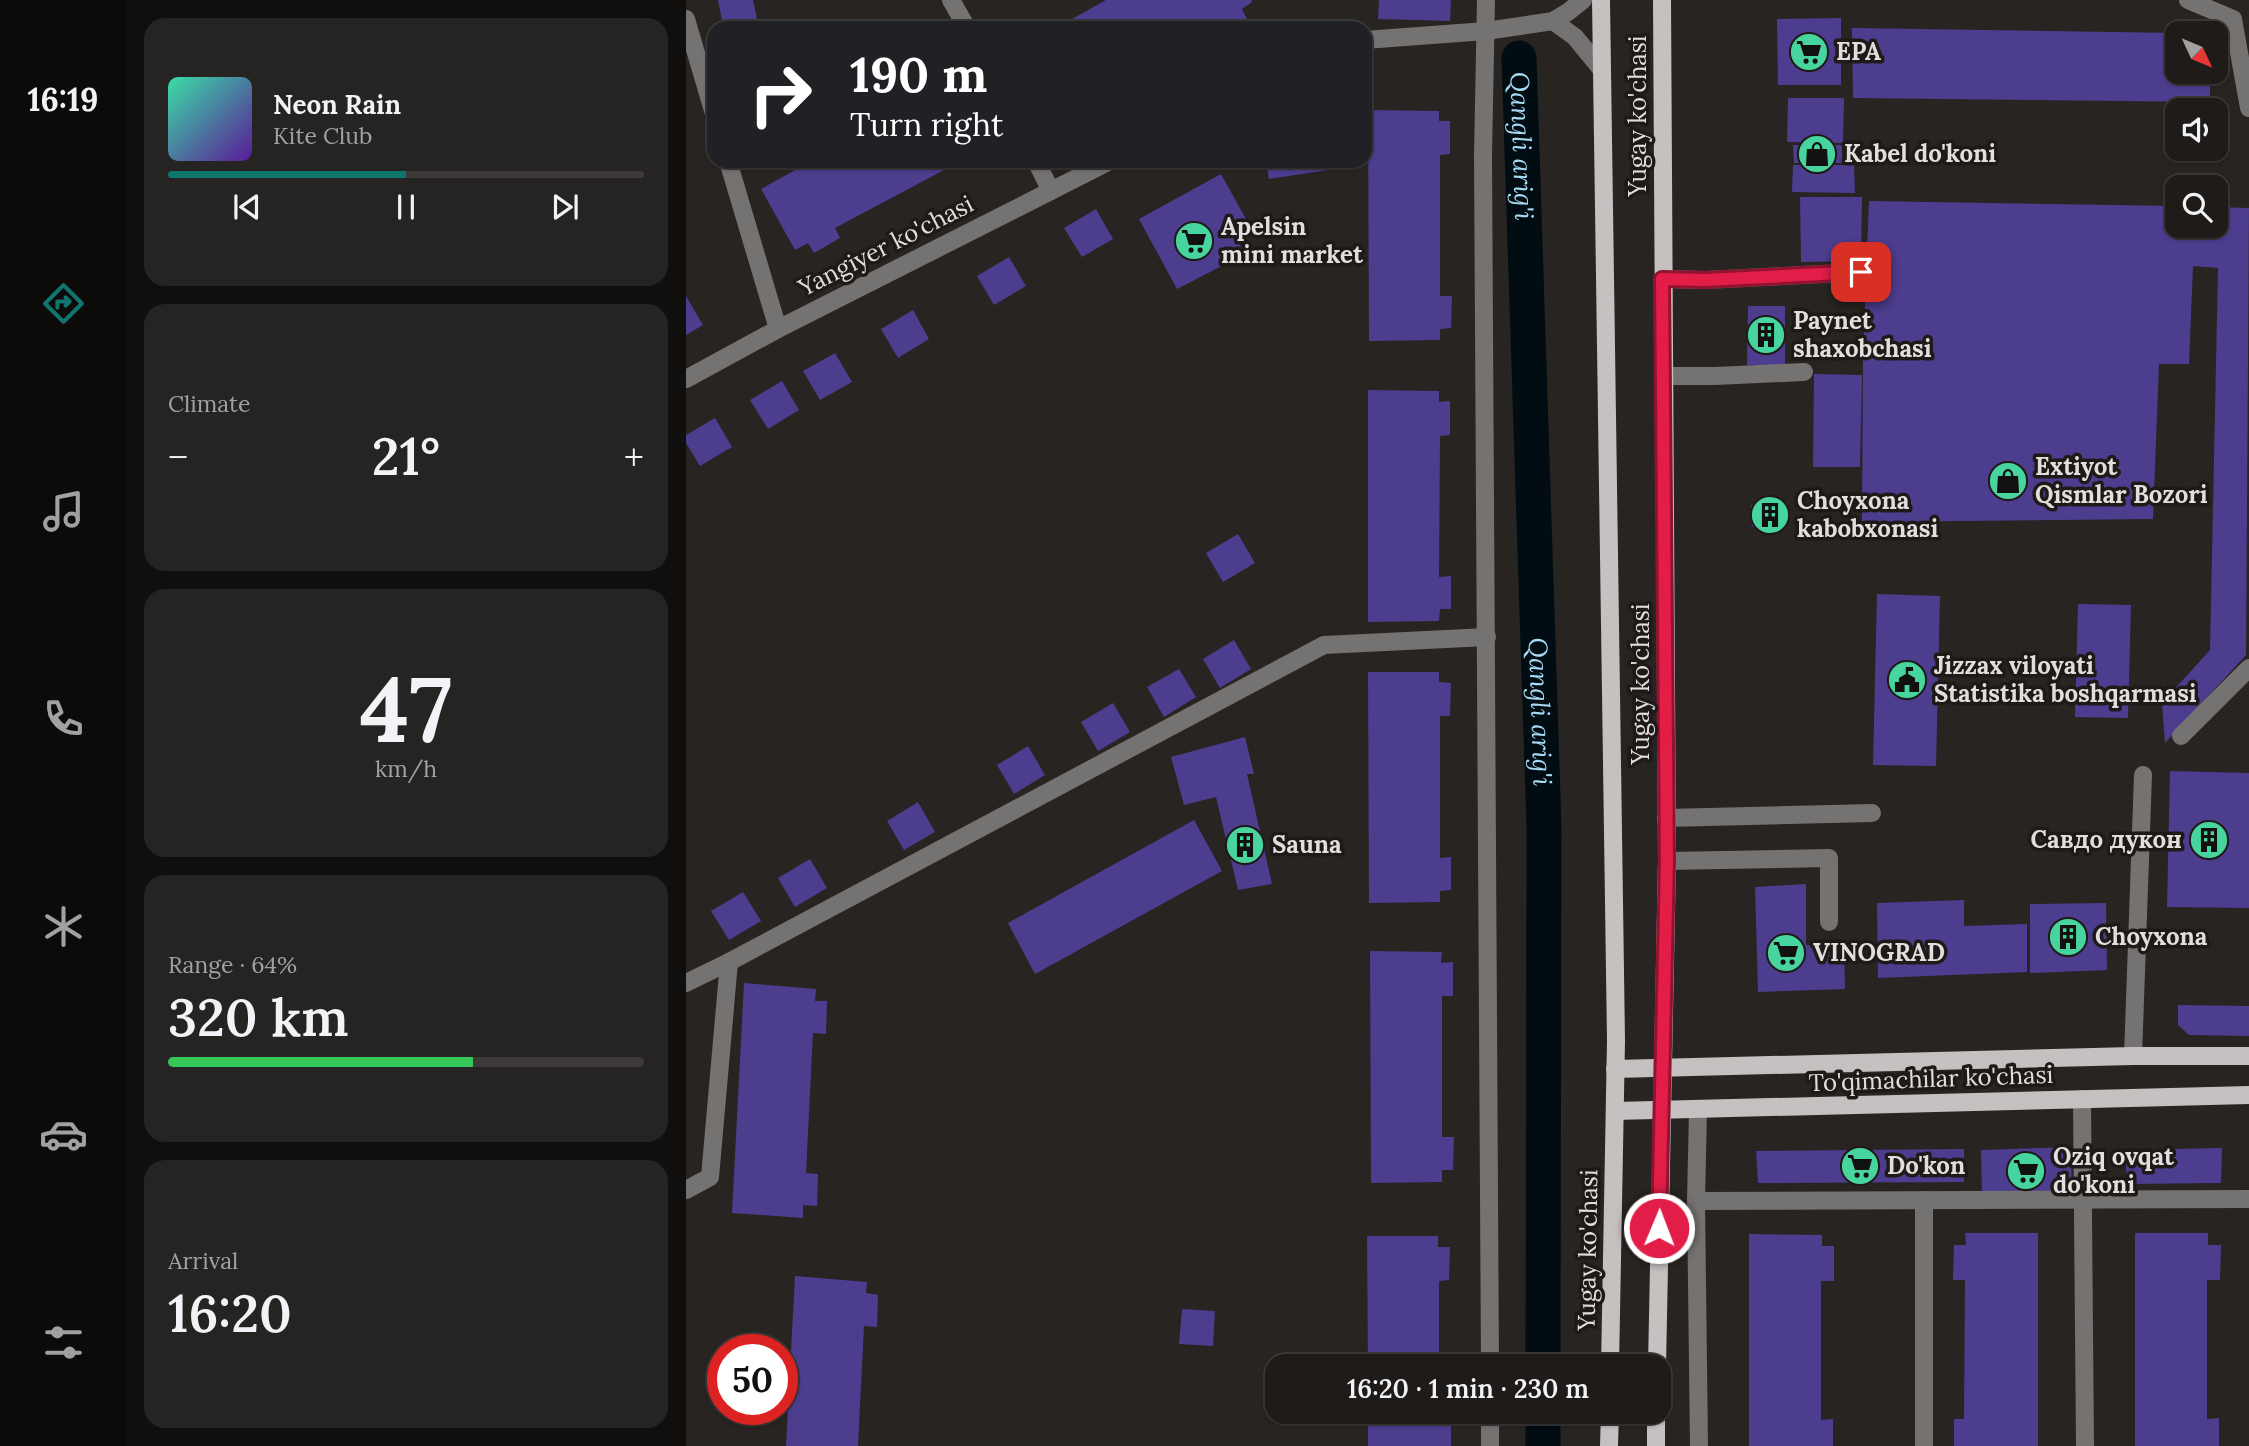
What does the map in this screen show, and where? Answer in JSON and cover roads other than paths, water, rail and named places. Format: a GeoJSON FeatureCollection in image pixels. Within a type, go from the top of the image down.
{"type":"FeatureCollection","features":[{"type":"Feature","properties":{"kind":"main road","name":"Yugay ko'chasi"},"geometry":{"type":"LineString","coordinates":[[1601,0],[1615,1069],[1610,1354]]}},
{"type":"Feature","properties":{"kind":"main road","name":"Yugay ko'chasi"},"geometry":{"type":"LineString","coordinates":[[1657,1354],[1667,861],[1662,0]]}},
{"type":"Feature","properties":{"kind":"main road","name":"To'qimachilar ko'chasi"},"geometry":{"type":"LineString","coordinates":[[1615,1069],[2133,1056],[2249,1056]]}},
{"type":"Feature","properties":{"kind":"main road","name":"To'qimachilar ko'chasi"},"geometry":{"type":"LineString","coordinates":[[1615,1111],[2249,1095]]}},
{"type":"Feature","properties":{"kind":"main road"},"geometry":{"type":"LineString","coordinates":[[1609,1424],[1609,1446]]}},
{"type":"Feature","properties":{"kind":"main road"},"geometry":{"type":"LineString","coordinates":[[1656,1424],[1656,1446]]}},
{"type":"Feature","properties":{"kind":"street"},"geometry":{"type":"LineString","coordinates":[[1486,0],[1483,155],[1490,1354]]}},
{"type":"Feature","properties":{"kind":"street"},"geometry":{"type":"LineString","coordinates":[[1372,39],[1486,31],[1553,21],[1583,0]]}},
{"type":"Feature","properties":{"kind":"street"},"geometry":{"type":"LineString","coordinates":[[2188,0],[2233,19],[2243,42],[2249,108]]}},
{"type":"Feature","properties":{"kind":"street"},"geometry":{"type":"LineString","coordinates":[[956,2],[964,21]]}},
{"type":"Feature","properties":{"kind":"street"},"geometry":{"type":"LineString","coordinates":[[686,20],[707,90]]}},
{"type":"Feature","properties":{"kind":"street"},"geometry":{"type":"LineString","coordinates":[[1553,21],[1575,37],[1602,70]]}},
{"type":"Feature","properties":{"kind":"street"},"geometry":{"type":"LineString","coordinates":[[730,168],[778,329]]}},
{"type":"Feature","properties":{"kind":"street"},"geometry":{"type":"LineString","coordinates":[[1040,168],[1051,191]]}},
{"type":"Feature","properties":{"kind":"street","name":"Yangiyer ko'chasi"},"geometry":{"type":"LineString","coordinates":[[686,379],[778,329],[1096,168]]}},
{"type":"Feature","properties":{"kind":"street"},"geometry":{"type":"LineString","coordinates":[[1662,279],[1705,280],[1861,272]]}},
{"type":"Feature","properties":{"kind":"street"},"geometry":{"type":"LineString","coordinates":[[1665,376],[1804,372]]}},
{"type":"Feature","properties":{"kind":"street"},"geometry":{"type":"LineString","coordinates":[[686,983],[1324,645],[1487,637]]}},
{"type":"Feature","properties":{"kind":"street"},"geometry":{"type":"LineString","coordinates":[[2181,736],[2249,668]]}},
{"type":"Feature","properties":{"kind":"street"},"geometry":{"type":"LineString","coordinates":[[2133,1056],[2143,775]]}},
{"type":"Feature","properties":{"kind":"street"},"geometry":{"type":"LineString","coordinates":[[1666,818],[1872,813]]}},
{"type":"Feature","properties":{"kind":"street"},"geometry":{"type":"LineString","coordinates":[[1667,861],[1829,858],[1829,922]]}},
{"type":"Feature","properties":{"kind":"street"},"geometry":{"type":"LineString","coordinates":[[686,1191],[710,1177],[729,962]]}},
{"type":"Feature","properties":{"kind":"street"},"geometry":{"type":"LineString","coordinates":[[2082,1100],[2085,1446]]}},
{"type":"Feature","properties":{"kind":"street"},"geometry":{"type":"LineString","coordinates":[[1698,1110],[1696,1201],[1699,1446]]}},
{"type":"Feature","properties":{"kind":"street"},"geometry":{"type":"LineString","coordinates":[[1696,1201],[2249,1199]]}},
{"type":"Feature","properties":{"kind":"street"},"geometry":{"type":"LineString","coordinates":[[1924,1200],[1924,1446]]}},
{"type":"Feature","properties":{"kind":"street"},"geometry":{"type":"LineString","coordinates":[[1490,1424],[1490,1446]]}},
{"type":"Feature","properties":{"kind":"waterway","name":"Qangli arig'i"},"geometry":{"type":"LineString","coordinates":[[1519,58],[1544,828],[1543,1354]]}},
{"type":"Feature","properties":{"kind":"waterway","name":"Qangli arig'i"},"geometry":{"type":"LineString","coordinates":[[1543,1424],[1543,1446]]}},
{"type":"Feature","properties":{"kind":"place","name":"EPA"},"geometry":{"type":"Point","coordinates":[1809,52]}},
{"type":"Feature","properties":{"kind":"place","name":"Kabel do'koni"},"geometry":{"type":"Point","coordinates":[1817,154]}},
{"type":"Feature","properties":{"kind":"place","name":"Apelsin mini market"},"geometry":{"type":"Point","coordinates":[1194,241]}},
{"type":"Feature","properties":{"kind":"place","name":"Paynet shaxobchasi"},"geometry":{"type":"Point","coordinates":[1766,335]}},
{"type":"Feature","properties":{"kind":"place","name":"Extiyot Qismlar Bozori"},"geometry":{"type":"Point","coordinates":[2008,481]}},
{"type":"Feature","properties":{"kind":"place","name":"Choyxona kabobxonasi"},"geometry":{"type":"Point","coordinates":[1770,515]}},
{"type":"Feature","properties":{"kind":"place","name":"Jizzax viloyati Statistika boshqarmasi"},"geometry":{"type":"Point","coordinates":[1907,680]}},
{"type":"Feature","properties":{"kind":"place","name":"Cавдо дукон"},"geometry":{"type":"Point","coordinates":[2209,840]}},
{"type":"Feature","properties":{"kind":"place","name":"Sauna"},"geometry":{"type":"Point","coordinates":[1245,845]}},
{"type":"Feature","properties":{"kind":"place","name":"Choyxona"},"geometry":{"type":"Point","coordinates":[2068,937]}},
{"type":"Feature","properties":{"kind":"place","name":"VINOGRAD"},"geometry":{"type":"Point","coordinates":[1786,953]}},
{"type":"Feature","properties":{"kind":"place","name":"Do'kon"},"geometry":{"type":"Point","coordinates":[1860,1166]}},
{"type":"Feature","properties":{"kind":"place","name":"Oziq ovqat do'koni"},"geometry":{"type":"Point","coordinates":[2026,1171]}}]}
